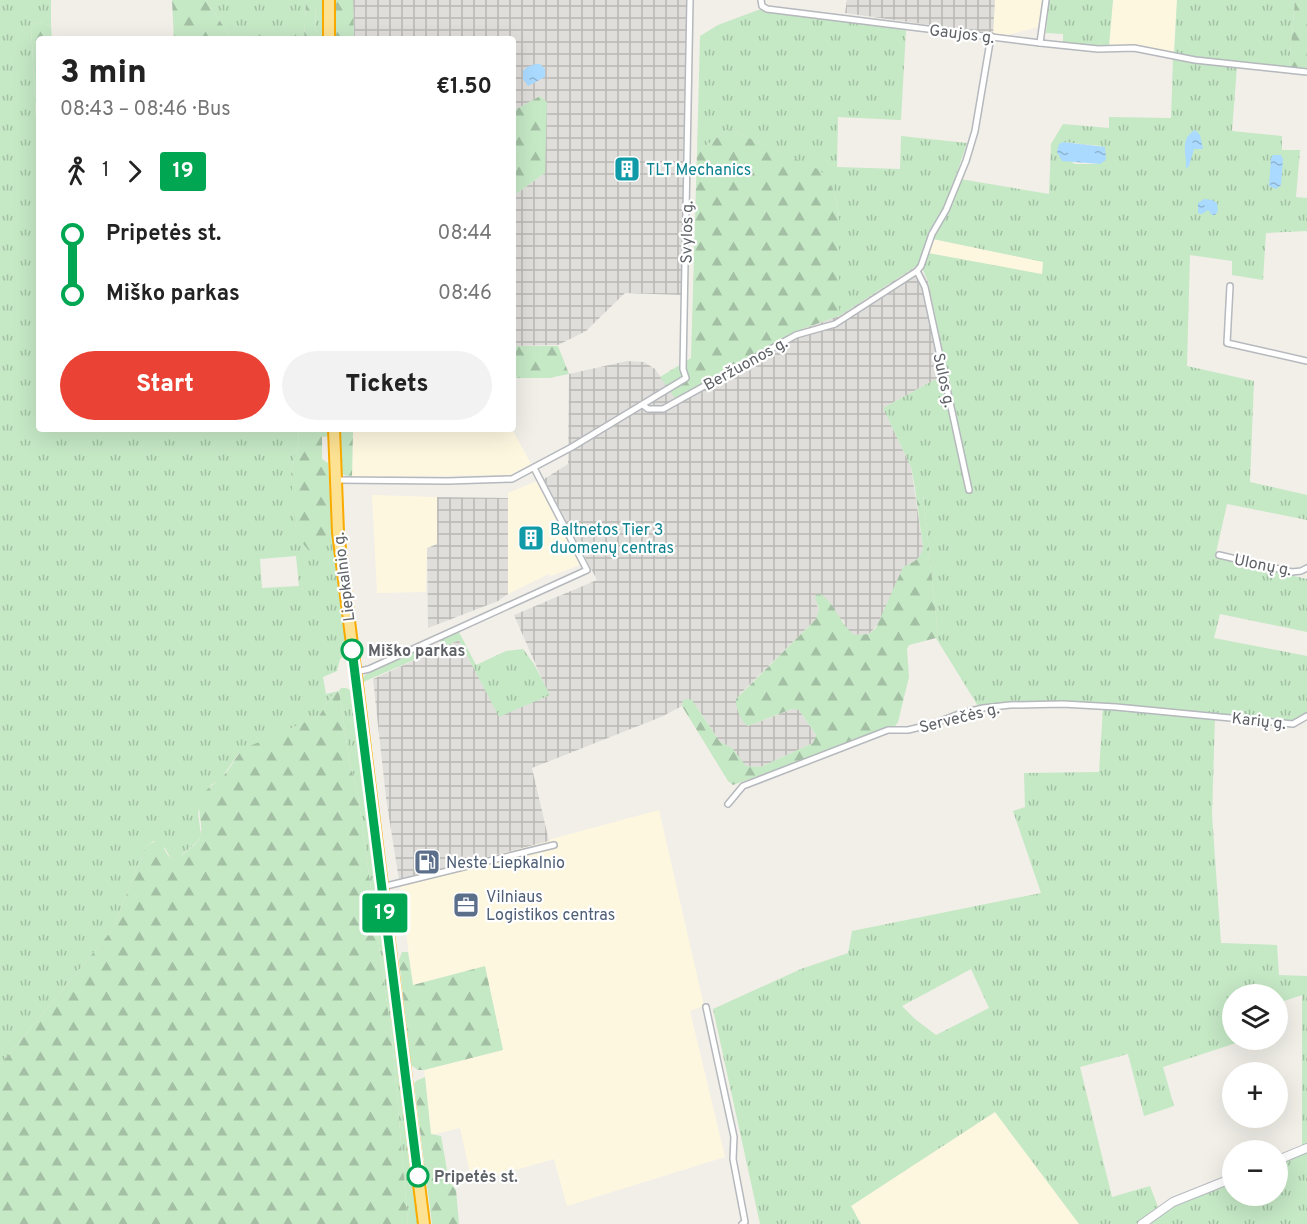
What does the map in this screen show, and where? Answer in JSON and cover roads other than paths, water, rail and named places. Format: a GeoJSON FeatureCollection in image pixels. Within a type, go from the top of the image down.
{"type":"FeatureCollection","features":[{"type":"Feature","properties":{"kind":"highway"},"geometry":{"type":"LineString","coordinates":[[329,0],[329,36]]}},
{"type":"Feature","properties":{"kind":"highway","name":"Liepkalnio g."},"geometry":{"type":"LineString","coordinates":[[334,432],[338,532],[424,1224]]}},
{"type":"Feature","properties":{"kind":"main road"},"geometry":{"type":"LineString","coordinates":[[1288,1156],[1307,1148]]}},
{"type":"Feature","properties":{"kind":"main road"},"geometry":{"type":"LineString","coordinates":[[1142,1224],[1182,1198],[1222,1182]]}},
{"type":"Feature","properties":{"kind":"street","name":"Svylos g."},"geometry":{"type":"LineString","coordinates":[[643,405],[686,378],[683,369],[690,0]]}},
{"type":"Feature","properties":{"kind":"street","name":"Gaujos g."},"geometry":{"type":"LineString","coordinates":[[761,0],[762,6],[767,9],[1040,43],[1098,49],[1134,48],[1195,60],[1307,72]]}},
{"type":"Feature","properties":{"kind":"street"},"geometry":{"type":"LineString","coordinates":[[1040,43],[1046,0]]}},
{"type":"Feature","properties":{"kind":"street"},"geometry":{"type":"LineString","coordinates":[[917,271],[966,161],[975,131],[992,36]]}},
{"type":"Feature","properties":{"kind":"street","name":"Beržuonos g."},"geometry":{"type":"LineString","coordinates":[[643,405],[648,410],[663,409],[796,335],[835,324],[917,271]]}},
{"type":"Feature","properties":{"kind":"street","name":"Sulos g."},"geometry":{"type":"LineString","coordinates":[[917,271],[925,287],[969,490]]}},
{"type":"Feature","properties":{"kind":"street"},"geometry":{"type":"LineString","coordinates":[[1230,286],[1227,343],[1307,361]]}},
{"type":"Feature","properties":{"kind":"street"},"geometry":{"type":"LineString","coordinates":[[335,480],[502,480],[519,476],[643,405]]}},
{"type":"Feature","properties":{"kind":"street"},"geometry":{"type":"LineString","coordinates":[[355,672],[369,669],[587,570],[534,468]]}},
{"type":"Feature","properties":{"kind":"street","name":"Ulonų g."},"geometry":{"type":"LineString","coordinates":[[1219,555],[1295,572],[1307,568]]}},
{"type":"Feature","properties":{"kind":"street","name":"Servečės g."},"geometry":{"type":"LineString","coordinates":[[728,804],[743,786],[888,730],[908,730],[983,708],[1063,704],[1210,716]]}},
{"type":"Feature","properties":{"kind":"street","name":"Karių g."},"geometry":{"type":"LineString","coordinates":[[1210,716],[1293,724],[1307,716]]}},
{"type":"Feature","properties":{"kind":"street"},"geometry":{"type":"LineString","coordinates":[[382,887],[554,845]]}},
{"type":"Feature","properties":{"kind":"street"},"geometry":{"type":"LineString","coordinates":[[706,1007],[734,1137],[733,1159],[746,1222],[742,1224]]}},
{"type":"Feature","properties":{"kind":"water"},"geometry":{"type":"Polygon","coordinates":[[[540,64],[545,69],[545,77],[528,86],[523,79],[523,71],[540,64]]]}},
{"type":"Feature","properties":{"kind":"water"},"geometry":{"type":"Polygon","coordinates":[[[1195,130],[1200,135],[1203,149],[1194,149],[1186,169],[1185,142],[1195,130]]]}},
{"type":"Feature","properties":{"kind":"water"},"geometry":{"type":"Polygon","coordinates":[[[1063,142],[1105,147],[1106,160],[1100,164],[1062,161],[1057,152],[1059,144],[1063,142]]]}},
{"type":"Feature","properties":{"kind":"water"},"geometry":{"type":"Polygon","coordinates":[[[1273,155],[1281,155],[1283,159],[1281,185],[1276,189],[1269,186],[1273,155]]]}},
{"type":"Feature","properties":{"kind":"water"},"geometry":{"type":"Polygon","coordinates":[[[1204,199],[1217,203],[1218,211],[1215,215],[1208,210],[1202,214],[1198,213],[1198,203],[1204,199]]]}},
{"type":"Feature","properties":{"kind":"place","name":"TLT Mechanics"},"geometry":{"type":"Point","coordinates":[627,169]}},
{"type":"Feature","properties":{"kind":"place","name":"Baltnetos Tier 3 duomenų centras"},"geometry":{"type":"Point","coordinates":[531,538]}},
{"type":"Feature","properties":{"kind":"place","name":"Miško parkas"},"geometry":{"type":"Point","coordinates":[352,650]}},
{"type":"Feature","properties":{"kind":"place","name":"Neste Liepkalnio"},"geometry":{"type":"Point","coordinates":[427,862]}},
{"type":"Feature","properties":{"kind":"place","name":"Vilniaus Logistikos centras"},"geometry":{"type":"Point","coordinates":[466,905]}},
{"type":"Feature","properties":{"kind":"place","name":"Pripetės st."},"geometry":{"type":"Point","coordinates":[418,1176]}}]}
